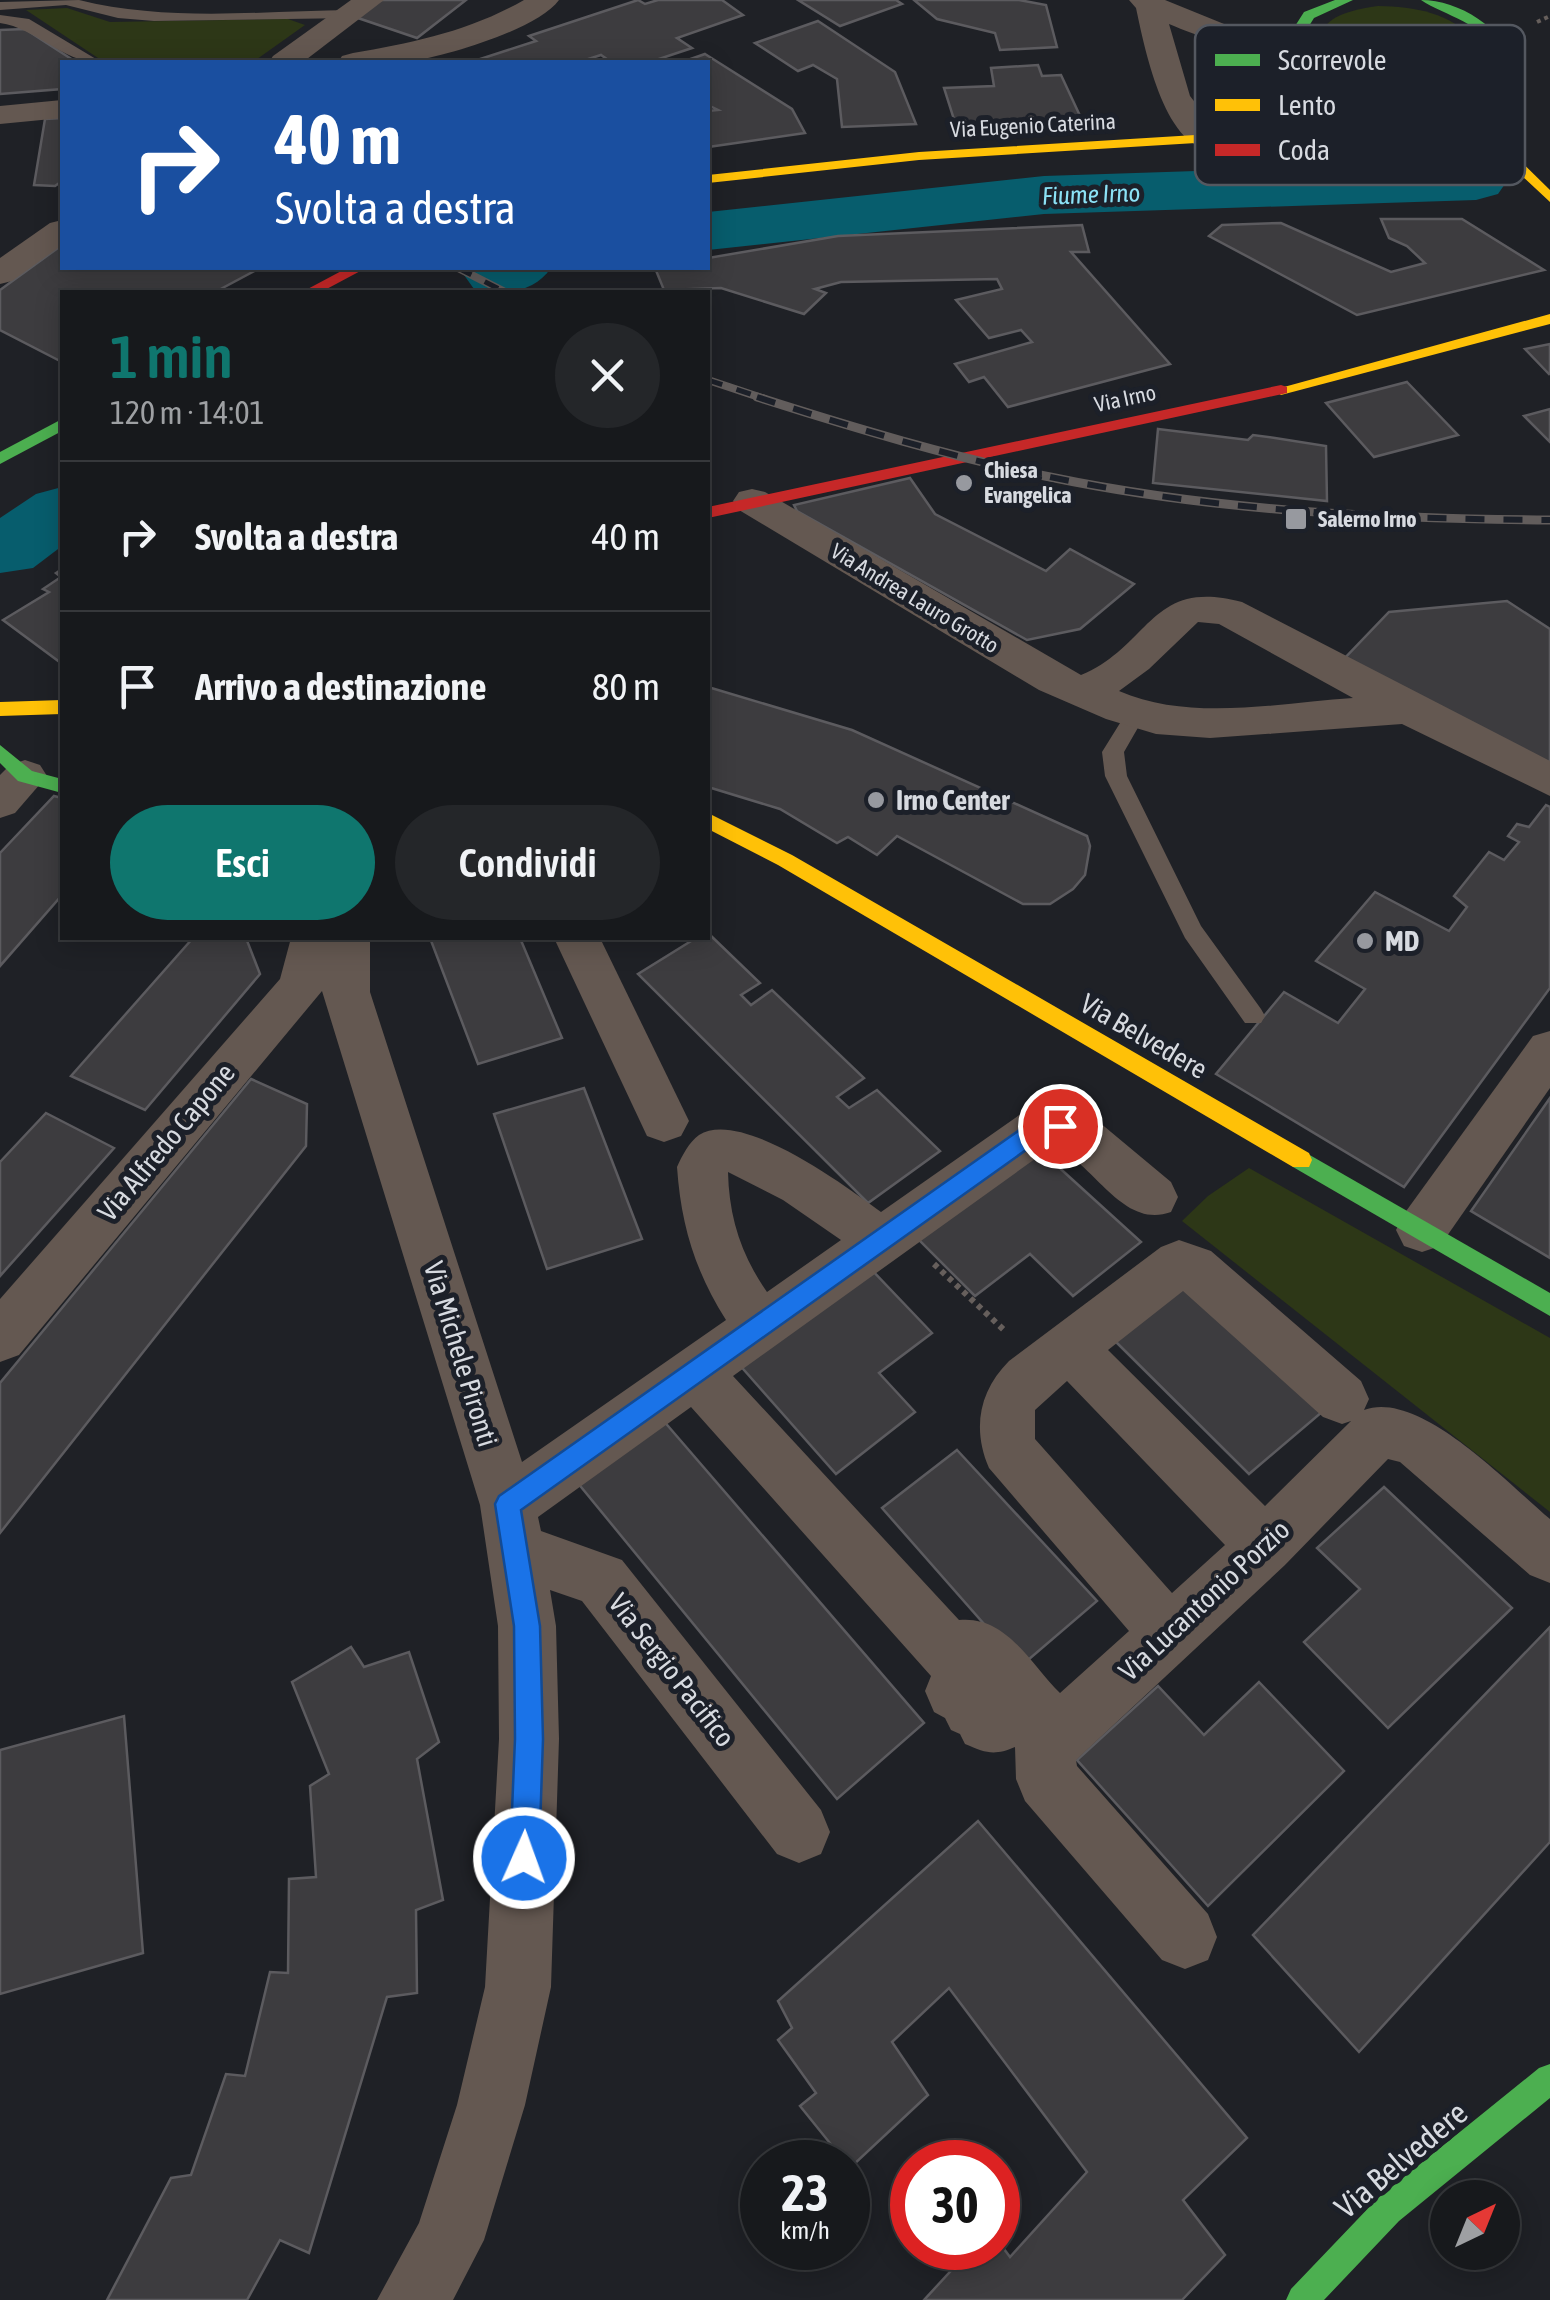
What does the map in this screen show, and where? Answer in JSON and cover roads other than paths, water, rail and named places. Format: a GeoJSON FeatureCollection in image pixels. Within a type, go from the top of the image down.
{"type":"FeatureCollection","features":[{"type":"Feature","properties":{"kind":"main road"},"geometry":{"type":"LineString","coordinates":[[1303,25],[1312,14],[1346,0]]}},
{"type":"Feature","properties":{"kind":"main road"},"geometry":{"type":"LineString","coordinates":[[1428,0],[1467,4],[1492,25]]}},
{"type":"Feature","properties":{"kind":"main road","name":"Via Eugenio Caterina"},"geometry":{"type":"LineString","coordinates":[[710,179],[919,156],[1195,142]]}},
{"type":"Feature","properties":{"kind":"main road"},"geometry":{"type":"LineString","coordinates":[[1525,173],[1550,198]]}},
{"type":"Feature","properties":{"kind":"main road"},"geometry":{"type":"LineString","coordinates":[[314,290],[354,270]]}},
{"type":"Feature","properties":{"kind":"main road","name":"Via Irno"},"geometry":{"type":"LineString","coordinates":[[710,512],[1298,386],[1550,319]]}},
{"type":"Feature","properties":{"kind":"main road"},"geometry":{"type":"LineString","coordinates":[[0,459],[60,425]]}},
{"type":"Feature","properties":{"kind":"main road"},"geometry":{"type":"LineString","coordinates":[[0,709],[60,707]]}},
{"type":"Feature","properties":{"kind":"main road","name":"Via Belvedere"},"geometry":{"type":"LineString","coordinates":[[710,821],[785,860],[1550,1306]]}},
{"type":"Feature","properties":{"kind":"main road","name":"Via Belvedere"},"geometry":{"type":"LineString","coordinates":[[1302,2300],[1328,2268],[1400,2198],[1550,2079]]}},
{"type":"Feature","properties":{"kind":"street"},"geometry":{"type":"LineString","coordinates":[[365,60],[436,48],[512,19],[544,0]]}},
{"type":"Feature","properties":{"kind":"street"},"geometry":{"type":"LineString","coordinates":[[1147,2],[1199,25]]}},
{"type":"Feature","properties":{"kind":"street"},"geometry":{"type":"LineString","coordinates":[[1147,2],[1170,89],[1184,118],[1195,129]]}},
{"type":"Feature","properties":{"kind":"street"},"geometry":{"type":"LineString","coordinates":[[304,53],[360,7]]}},
{"type":"Feature","properties":{"kind":"street"},"geometry":{"type":"LineString","coordinates":[[0,114],[60,109]]}},
{"type":"Feature","properties":{"kind":"street"},"geometry":{"type":"LineString","coordinates":[[0,274],[60,231]]}},
{"type":"Feature","properties":{"kind":"street","name":"Via Andrea Lauro Grotto"},"geometry":{"type":"LineString","coordinates":[[752,502],[1054,680],[1156,719],[1210,722],[1406,709]]}},
{"type":"Feature","properties":{"kind":"street"},"geometry":{"type":"LineString","coordinates":[[1079,690],[1100,684],[1135,659],[1184,612],[1198,608],[1228,612],[1406,709],[1550,780]]}},
{"type":"Feature","properties":{"kind":"street","name":"Via Alfredo Capone"},"geometry":{"type":"LineString","coordinates":[[0,1338],[301,987],[313,940]]}},
{"type":"Feature","properties":{"kind":"street","name":"Via Michele Pironti"},"geometry":{"type":"LineString","coordinates":[[347,940],[346,992],[511,1527],[527,1626],[529,1739],[518,1987],[491,2105],[449,2240],[413,2300]]}},
{"type":"Feature","properties":{"kind":"street"},"geometry":{"type":"LineString","coordinates":[[577,940],[664,1120]]}},
{"type":"Feature","properties":{"kind":"street"},"geometry":{"type":"LineString","coordinates":[[1422,1230],[1550,1050]]}},
{"type":"Feature","properties":{"kind":"street"},"geometry":{"type":"LineString","coordinates":[[511,1527],[694,1372],[1042,1126],[1060,1126],[1075,1132],[1153,1197]]}},
{"type":"Feature","properties":{"kind":"street"},"geometry":{"type":"LineString","coordinates":[[760,1326],[722,1274],[707,1230],[702,1167],[718,1150],[734,1150],[888,1234]]}},
{"type":"Feature","properties":{"kind":"street"},"geometry":{"type":"LineString","coordinates":[[1170,1635],[1009,1450],[1003,1423],[1010,1399],[1054,1359],[1179,1263],[1193,1267],[1342,1399]]}},
{"type":"Feature","properties":{"kind":"street"},"geometry":{"type":"LineString","coordinates":[[1054,1359],[1266,1546]]}},
{"type":"Feature","properties":{"kind":"street"},"geometry":{"type":"LineString","coordinates":[[694,1372],[950,1654],[963,1648],[977,1648],[984,1656],[955,1688],[958,1694],[992,1662],[1000,1667],[969,1702],[972,1709],[1004,1679],[1014,1682],[986,1717],[989,1726],[1024,1699],[1058,1734],[1044,1748],[1048,1779],[1184,1937]]}},
{"type":"Feature","properties":{"kind":"street","name":"Via Lucantonio Porzio"},"geometry":{"type":"LineString","coordinates":[[1058,1734],[1266,1546],[1379,1430],[1417,1442],[1550,1555]]}},
{"type":"Feature","properties":{"kind":"street","name":"Via Sergio Pacifico"},"geometry":{"type":"LineString","coordinates":[[511,1527],[602,1580],[799,1832]]}},
{"type":"Feature","properties":{"kind":"lane"},"geometry":{"type":"LineString","coordinates":[[0,6],[66,1],[118,14],[154,17],[360,7]]}},
{"type":"Feature","properties":{"kind":"lane"},"geometry":{"type":"LineString","coordinates":[[0,19],[24,22],[90,60]]}},
{"type":"Feature","properties":{"kind":"lane"},"geometry":{"type":"LineString","coordinates":[[1136,712],[1113,752],[1116,776],[1190,932],[1222,983],[1253,1016]]}},
{"type":"Feature","properties":{"kind":"waterway","name":"Fiume Irno"},"geometry":{"type":"LineString","coordinates":[[710,231],[1044,195],[1353,185]]}},
{"type":"Feature","properties":{"kind":"waterway","name":"Fiume Irno"},"geometry":{"type":"LineString","coordinates":[[497,275],[512,270]]}},
{"type":"Feature","properties":{"kind":"waterway","name":"Fiume Irno"},"geometry":{"type":"LineString","coordinates":[[6,550],[60,512]]}},
{"type":"Feature","properties":{"kind":"railway"},"geometry":{"type":"LineString","coordinates":[[462,270],[501,290]]}},
{"type":"Feature","properties":{"kind":"railway"},"geometry":{"type":"LineString","coordinates":[[710,381],[765,399]]}},
{"type":"Feature","properties":{"kind":"railway"},"geometry":{"type":"LineString","coordinates":[[757,397],[939,451],[1112,489],[1299,511],[1550,520]]}},
{"type":"Feature","properties":{"kind":"place","name":"Chiesa Evangelica"},"geometry":{"type":"Point","coordinates":[964,483]}},
{"type":"Feature","properties":{"kind":"place","name":"Salerno Irno"},"geometry":{"type":"Point","coordinates":[1296,519]}},
{"type":"Feature","properties":{"kind":"place","name":"Irno Center"},"geometry":{"type":"Point","coordinates":[876,800]}},
{"type":"Feature","properties":{"kind":"place","name":"MD"},"geometry":{"type":"Point","coordinates":[1365,941]}}]}
